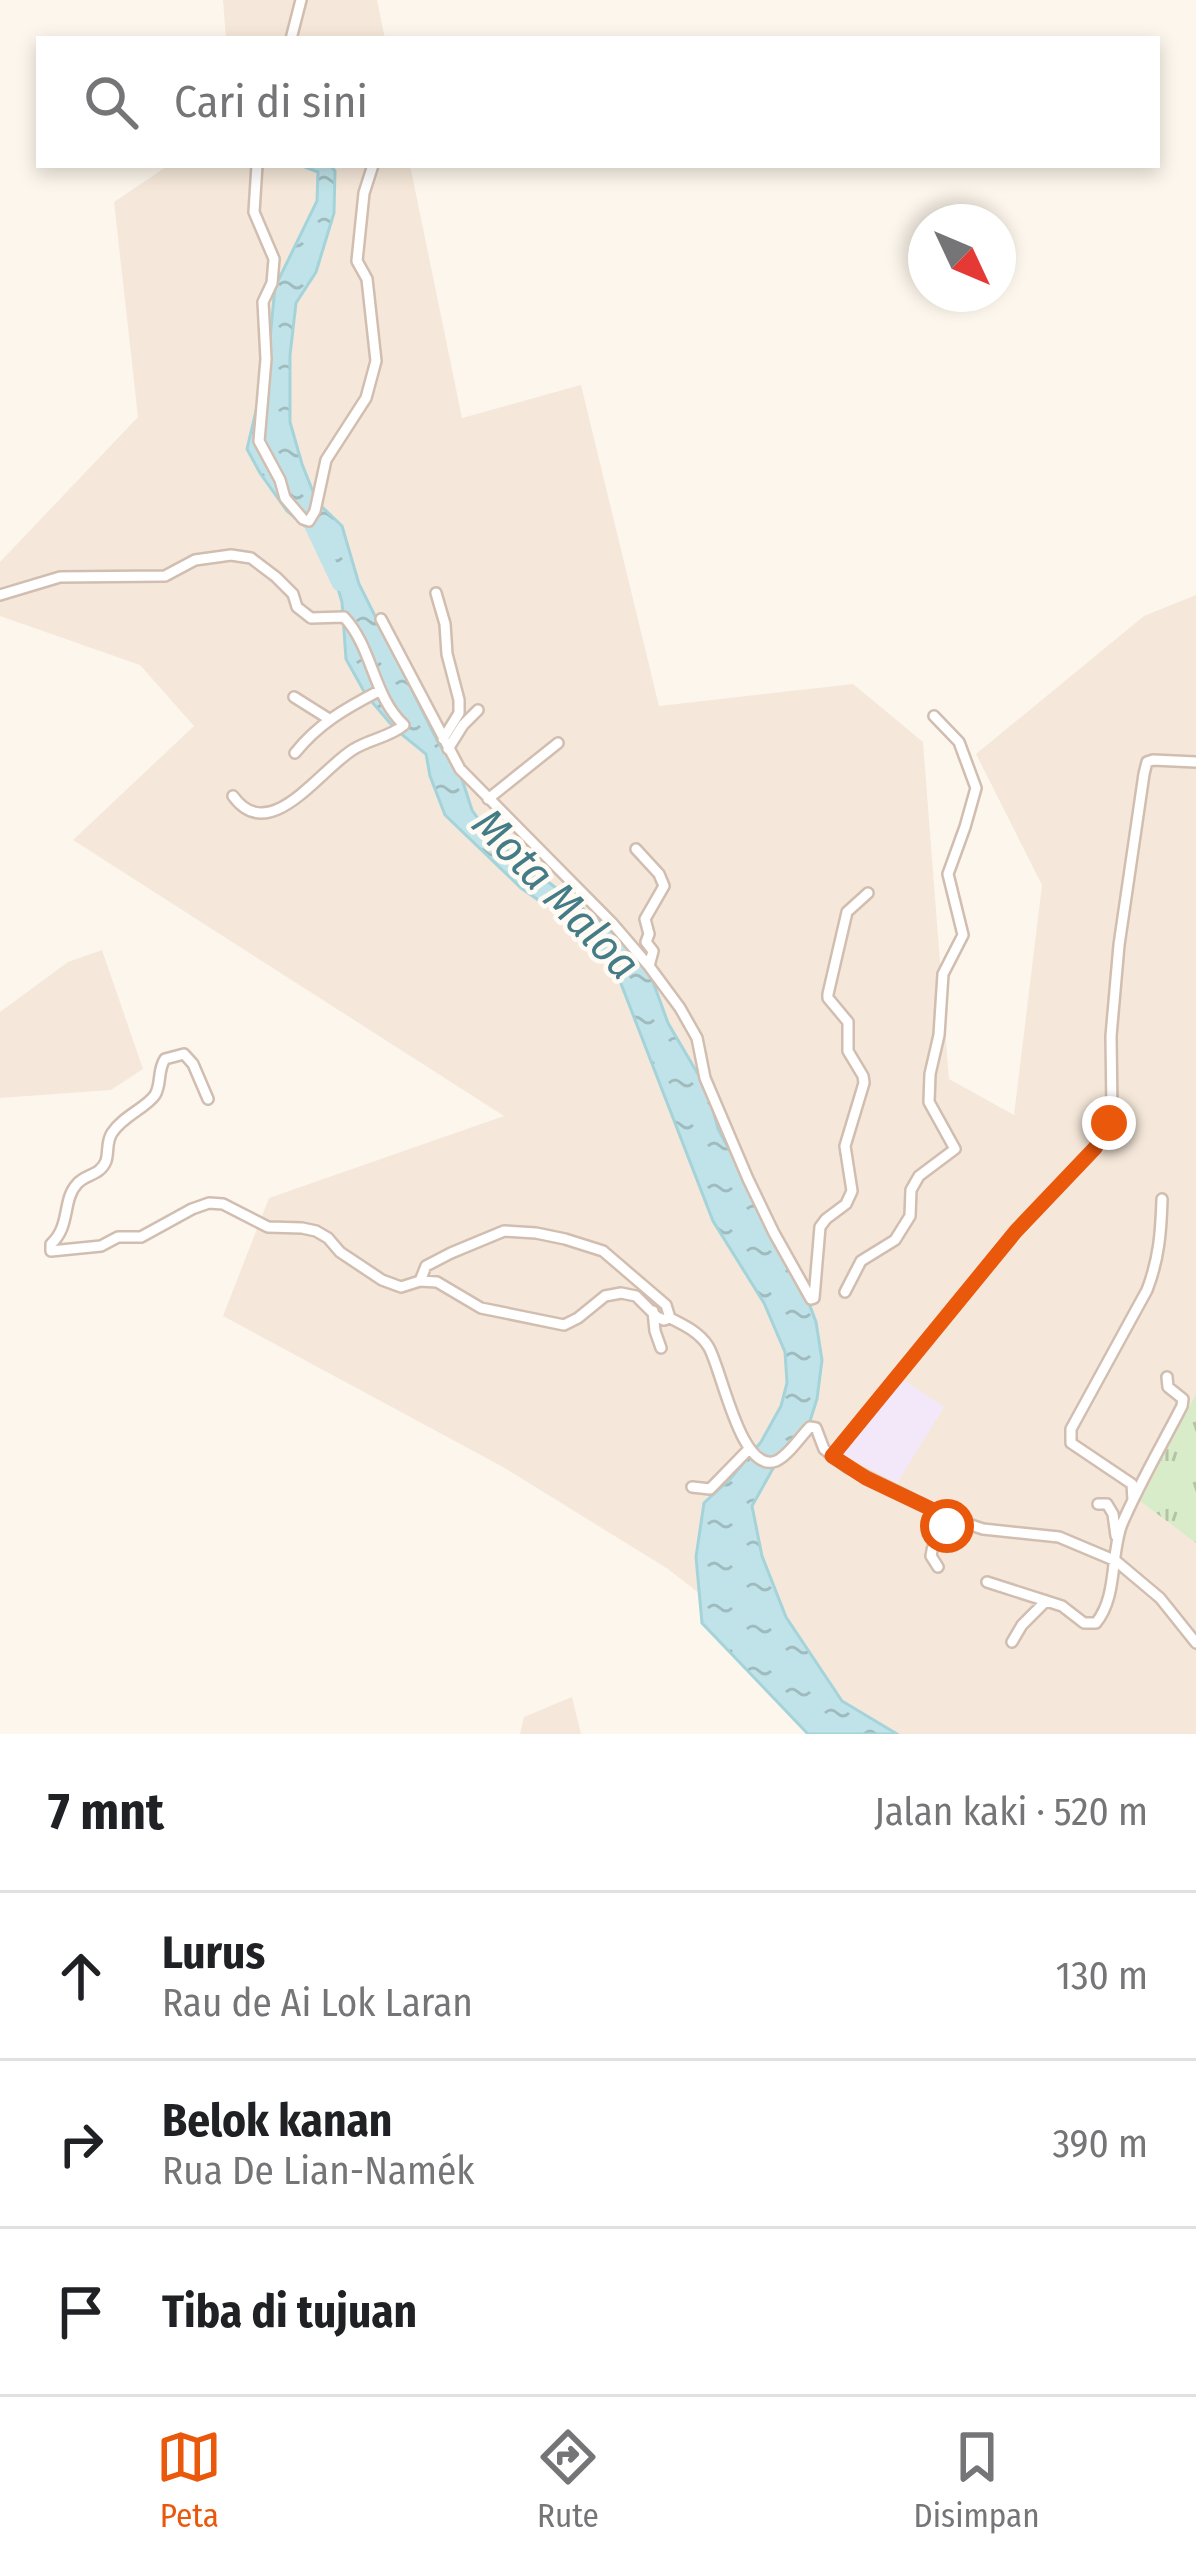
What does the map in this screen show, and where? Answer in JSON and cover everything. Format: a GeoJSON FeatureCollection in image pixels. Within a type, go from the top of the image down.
{"type":"FeatureCollection","features":[{"type":"Feature","properties":{"kind":"street"},"geometry":{"type":"LineString","coordinates":[[292,36],[301,0]]}},
{"type":"Feature","properties":{"kind":"street"},"geometry":{"type":"LineString","coordinates":[[257,168],[254,212],[274,259],[272,284],[263,302],[266,359],[259,441],[285,498],[309,521],[326,460],[366,398],[376,361],[367,279],[357,261],[364,193],[372,168]]}},
{"type":"Feature","properties":{"kind":"street"},"geometry":{"type":"LineString","coordinates":[[0,595],[60,577],[165,577],[195,560],[231,555],[251,558],[293,594],[297,607],[311,617],[344,617],[353,627],[379,692],[403,722],[402,729],[351,750],[291,802],[262,815],[247,812],[233,796]]}},
{"type":"Feature","properties":{"kind":"street"},"geometry":{"type":"LineString","coordinates":[[436,593],[460,700],[446,744]]}},
{"type":"Feature","properties":{"kind":"street"},"geometry":{"type":"LineString","coordinates":[[381,619],[460,769],[649,966],[680,1008],[697,1038],[705,1078],[774,1234],[813,1299],[820,1227],[846,1204],[853,1191],[845,1146],[864,1083],[848,1051],[848,1022],[828,994],[847,912],[868,893]]}},
{"type":"Feature","properties":{"kind":"street"},"geometry":{"type":"LineString","coordinates":[[295,753],[329,719],[379,692]]}},
{"type":"Feature","properties":{"kind":"street"},"geometry":{"type":"LineString","coordinates":[[294,697],[329,719]]}},
{"type":"Feature","properties":{"kind":"street"},"geometry":{"type":"LineString","coordinates":[[446,744],[478,710]]}},
{"type":"Feature","properties":{"kind":"street"},"geometry":{"type":"LineString","coordinates":[[845,1292],[862,1261],[895,1240],[910,1216],[911,1190],[919,1176],[955,1149],[929,1102],[943,974],[963,935],[947,874],[976,788],[959,742],[934,716]]}},
{"type":"Feature","properties":{"kind":"street"},"geometry":{"type":"LineString","coordinates":[[488,799],[559,743]]}},
{"type":"Feature","properties":{"kind":"street"},"geometry":{"type":"LineString","coordinates":[[832,1456],[1016,1231],[1102,1138],[1112,1112],[1116,980],[1147,762],[1196,762]]}},
{"type":"Feature","properties":{"kind":"street"},"geometry":{"type":"LineString","coordinates":[[637,849],[664,886],[645,919],[646,942],[653,951],[649,966]]}},
{"type":"Feature","properties":{"kind":"street"},"geometry":{"type":"LineString","coordinates":[[208,1099],[184,1054],[165,1059],[153,1097],[111,1133],[99,1171],[74,1187],[61,1236],[51,1250],[141,1237],[192,1209],[223,1204],[268,1227],[316,1232],[382,1280],[401,1286],[437,1282],[481,1309],[565,1325],[605,1296],[622,1293],[636,1296],[664,1320],[670,1318]]}},
{"type":"Feature","properties":{"kind":"street"},"geometry":{"type":"LineString","coordinates":[[1132,1505],[1132,1484],[1071,1443],[1071,1429],[1152,1278],[1161,1242],[1162,1199]]}},
{"type":"Feature","properties":{"kind":"street"},"geometry":{"type":"LineString","coordinates":[[420,1281],[426,1266],[504,1231],[536,1233],[603,1251],[666,1305],[670,1318],[699,1334],[709,1347],[749,1450],[768,1462],[776,1461],[809,1427],[816,1428],[832,1456],[866,1478],[950,1518],[983,1529],[1059,1537],[1115,1562],[1160,1598],[1196,1643]]}},
{"type":"Feature","properties":{"kind":"street"},"geometry":{"type":"LineString","coordinates":[[653,1311],[662,1348]]}},
{"type":"Feature","properties":{"kind":"street"},"geometry":{"type":"LineString","coordinates":[[987,1582],[1062,1606],[1084,1623],[1096,1622],[1108,1600],[1121,1527],[1182,1406],[1183,1399],[1168,1388],[1167,1377]]}},
{"type":"Feature","properties":{"kind":"street"},"geometry":{"type":"LineString","coordinates":[[692,1487],[710,1489],[749,1450]]}},
{"type":"Feature","properties":{"kind":"street"},"geometry":{"type":"LineString","coordinates":[[1098,1504],[1106,1504],[1113,1514],[1118,1541]]}},
{"type":"Feature","properties":{"kind":"street"},"geometry":{"type":"LineString","coordinates":[[938,1567],[931,1556],[932,1544],[950,1518]]}},
{"type":"Feature","properties":{"kind":"street"},"geometry":{"type":"LineString","coordinates":[[1012,1642],[1046,1601]]}},
{"type":"Feature","properties":{"kind":"shaded area"},"geometry":{"type":"Polygon","coordinates":[[[223,0],[377,0],[384,36],[226,36],[223,0]]]}},
{"type":"Feature","properties":{"kind":"shaded area"},"geometry":{"type":"Polygon","coordinates":[[[165,168],[411,168],[462,418],[581,385],[659,706],[853,684],[923,742],[949,1079],[1014,1115],[1042,885],[976,754],[1144,616],[1196,595],[1196,1734],[879,1734],[668,1569],[503,1467],[223,1316],[269,1198],[504,1116],[73,840],[194,726],[140,665],[0,616],[0,562],[138,417],[114,202],[165,168]]]}},
{"type":"Feature","properties":{"kind":"shaded area"},"geometry":{"type":"Polygon","coordinates":[[[102,950],[143,1069],[111,1090],[0,1098],[0,1012],[68,962],[102,950]]]}},
{"type":"Feature","properties":{"kind":"shaded area"},"geometry":{"type":"Polygon","coordinates":[[[900,1378],[944,1407],[897,1483],[839,1452],[900,1378]]]}},
{"type":"Feature","properties":{"kind":"shaded area"},"geometry":{"type":"Polygon","coordinates":[[[572,1697],[581,1734],[520,1734],[524,1717],[572,1697]]]}},
{"type":"Feature","properties":{"kind":"green space"},"geometry":{"type":"Polygon","coordinates":[[[1196,1394],[1196,1543],[1140,1501],[1196,1394]]]}},
{"type":"Feature","properties":{"kind":"water"},"geometry":{"type":"Polygon","coordinates":[[[308,168],[335,171],[334,213],[316,272],[296,303],[290,422],[302,464],[317,502],[342,526],[359,584],[439,744],[461,776],[472,810],[512,854],[609,929],[648,968],[668,1023],[708,1091],[718,1129],[800,1280],[816,1322],[822,1360],[817,1399],[810,1421],[784,1449],[752,1506],[762,1556],[786,1617],[842,1701],[897,1734],[808,1734],[702,1623],[696,1557],[704,1503],[761,1442],[781,1406],[787,1383],[785,1352],[764,1303],[713,1221],[618,976],[586,933],[521,888],[445,815],[426,754],[395,729],[366,695],[346,659],[342,602],[324,542],[287,511],[247,449],[268,360],[275,287],[317,201],[318,172],[308,168]]]}},
{"type":"Feature","properties":{"kind":"waterway","name":"Mota Maloa"},"geometry":{"type":"LineString","coordinates":[[310,523],[339,584]]}},
{"type":"Feature","properties":{"kind":"route"},"geometry":{"type":"LineString","coordinates":[[947,1526],[950,1518],[866,1478],[832,1456],[1016,1231],[1095,1148],[1109,1123]]}}]}
